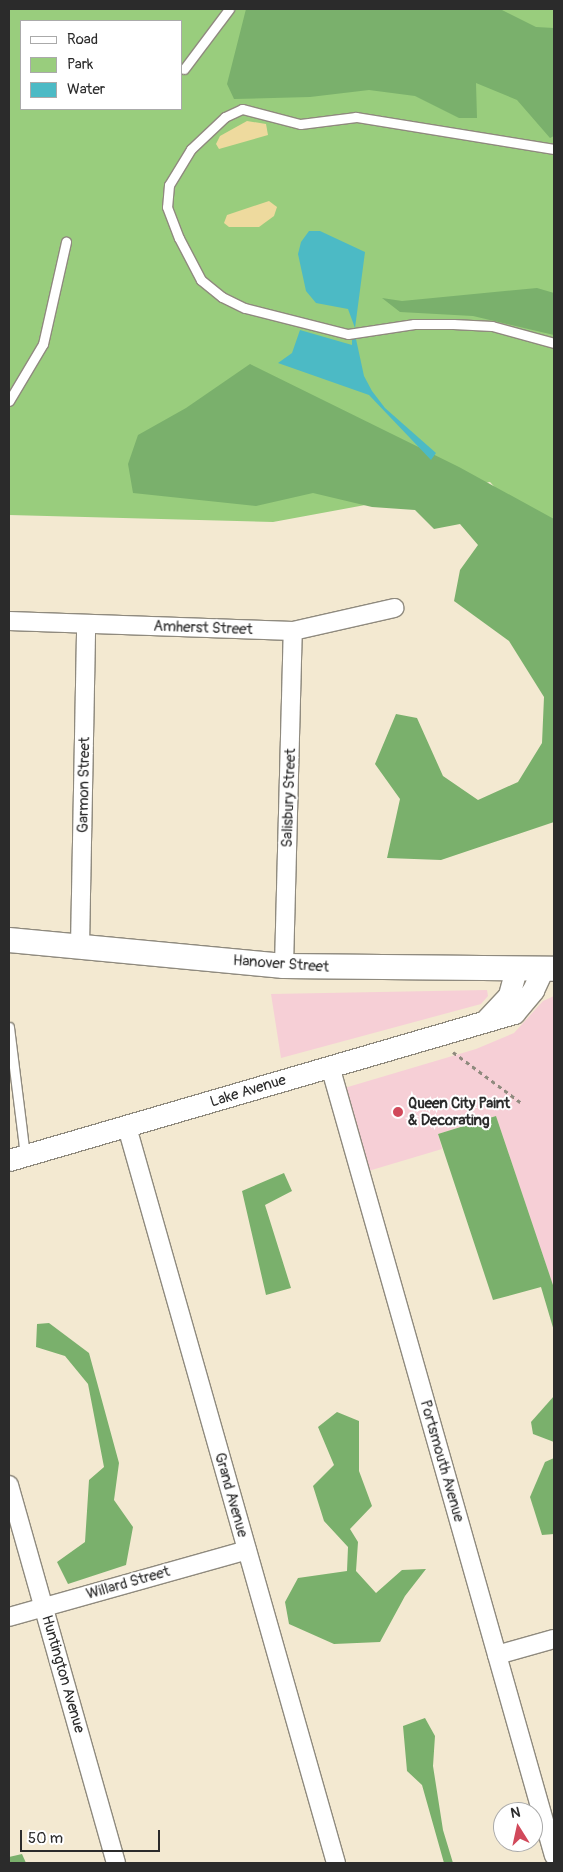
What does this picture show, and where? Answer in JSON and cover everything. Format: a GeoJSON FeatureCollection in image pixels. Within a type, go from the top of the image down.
{"type":"FeatureCollection","features":[{"type":"Feature","properties":{"kind":"main road","name":"Hanover Street"},"geometry":{"type":"LineString","coordinates":[[9,940],[284,966],[549,969]]}},
{"type":"Feature","properties":{"kind":"street","name":"Amherst Street"},"geometry":{"type":"LineString","coordinates":[[9,621],[293,631],[394,608]]}},
{"type":"Feature","properties":{"kind":"street","name":"Garmon Street"},"geometry":{"type":"LineString","coordinates":[[80,946],[86,624]]}},
{"type":"Feature","properties":{"kind":"street","name":"Salisbury Street"},"geometry":{"type":"LineString","coordinates":[[284,966],[293,631]]}},
{"type":"Feature","properties":{"kind":"street"},"geometry":{"type":"LineString","coordinates":[[486,1020],[509,995],[516,968]]}},
{"type":"Feature","properties":{"kind":"street","name":"Lake Avenue"},"geometry":{"type":"LineString","coordinates":[[17,1158],[514,1012],[549,969]]}},
{"type":"Feature","properties":{"kind":"street","name":"Portsmouth Avenue"},"geometry":{"type":"LineString","coordinates":[[330,1066],[554,1856]]}},
{"type":"Feature","properties":{"kind":"street","name":"Grand Avenue"},"geometry":{"type":"LineString","coordinates":[[127,1127],[336,1863]]}},
{"type":"Feature","properties":{"kind":"street","name":"Huntington Avenue"},"geometry":{"type":"LineString","coordinates":[[9,1485],[116,1863]]}},
{"type":"Feature","properties":{"kind":"street","name":"Willard Street"},"geometry":{"type":"LineString","coordinates":[[9,1617],[247,1550]]}},
{"type":"Feature","properties":{"kind":"street"},"geometry":{"type":"LineString","coordinates":[[497,1655],[554,1639]]}},
{"type":"Feature","properties":{"kind":"lane"},"geometry":{"type":"LineString","coordinates":[[184,70],[230,9]]}},
{"type":"Feature","properties":{"kind":"lane"},"geometry":{"type":"LineString","coordinates":[[554,149],[356,117],[300,124],[242,109],[225,117],[190,149],[169,185],[168,207],[179,238],[201,280],[222,297],[245,308],[348,334],[414,324],[453,324],[492,326],[554,343]]}},
{"type":"Feature","properties":{"kind":"lane"},"geometry":{"type":"LineString","coordinates":[[9,401],[43,344],[66,242]]}},
{"type":"Feature","properties":{"kind":"lane"},"geometry":{"type":"LineString","coordinates":[[9,1027],[17,1158]]}},
{"type":"Feature","properties":{"kind":"path"},"geometry":{"type":"LineString","coordinates":[[454,1052],[520,1102]]}},
{"type":"Feature","properties":{"kind":"shaded area"},"geometry":{"type":"Polygon","coordinates":[[[487,990],[488,996],[481,1004],[281,1058],[271,994],[487,990]]]}},
{"type":"Feature","properties":{"kind":"shaded area"},"geometry":{"type":"Polygon","coordinates":[[[554,996],[554,1288],[496,1116],[438,1134],[442,1149],[355,1175],[331,1092],[476,1049],[514,1033],[543,1001],[554,996]]]}},
{"type":"Feature","properties":{"kind":"green space"},"geometry":{"type":"Polygon","coordinates":[[[9,9],[554,9],[554,552],[490,482],[273,522],[9,515],[9,9]]]}},
{"type":"Feature","properties":{"kind":"green space"},"geometry":{"type":"Polygon","coordinates":[[[246,9],[500,9],[536,27],[554,28],[554,136],[550,138],[517,100],[476,83],[477,118],[459,118],[415,96],[369,90],[310,97],[234,99],[227,84],[246,9]]]}},
{"type":"Feature","properties":{"kind":"green space"},"geometry":{"type":"Polygon","coordinates":[[[537,288],[554,293],[554,335],[473,316],[400,312],[382,298],[402,301],[537,288]]]}},
{"type":"Feature","properties":{"kind":"green space"},"geometry":{"type":"Polygon","coordinates":[[[250,364],[459,467],[554,519],[554,822],[441,860],[387,858],[400,799],[375,764],[396,714],[417,718],[443,776],[478,800],[518,782],[542,743],[544,697],[509,641],[454,601],[460,570],[478,545],[460,524],[434,529],[415,510],[372,507],[313,493],[256,506],[133,493],[128,464],[138,435],[186,408],[250,364]]]}},
{"type":"Feature","properties":{"kind":"green space"},"geometry":{"type":"Polygon","coordinates":[[[496,1116],[554,1288],[554,1331],[541,1287],[493,1300],[438,1134],[496,1116]]]}},
{"type":"Feature","properties":{"kind":"green space"},"geometry":{"type":"Polygon","coordinates":[[[284,1173],[292,1191],[265,1205],[291,1288],[266,1295],[242,1191],[284,1173]]]}},
{"type":"Feature","properties":{"kind":"green space"},"geometry":{"type":"Polygon","coordinates":[[[49,1323],[89,1353],[119,1463],[114,1500],[133,1527],[126,1565],[68,1584],[57,1562],[85,1542],[89,1480],[104,1467],[88,1384],[65,1356],[36,1347],[37,1324],[49,1323]]]}},
{"type":"Feature","properties":{"kind":"green space"},"geometry":{"type":"Polygon","coordinates":[[[554,1396],[554,1442],[533,1434],[531,1422],[554,1396]]]}},
{"type":"Feature","properties":{"kind":"green space"},"geometry":{"type":"Polygon","coordinates":[[[337,1412],[359,1421],[359,1471],[372,1506],[350,1529],[358,1542],[356,1571],[376,1593],[402,1570],[426,1569],[405,1596],[380,1642],[334,1644],[289,1624],[285,1602],[298,1578],[347,1571],[348,1547],[324,1521],[313,1486],[334,1465],[318,1427],[337,1412]]]}},
{"type":"Feature","properties":{"kind":"green space"},"geometry":{"type":"Polygon","coordinates":[[[554,1458],[554,1534],[542,1535],[530,1497],[545,1462],[554,1458]]]}},
{"type":"Feature","properties":{"kind":"green space"},"geometry":{"type":"Polygon","coordinates":[[[425,1718],[435,1736],[433,1766],[443,1830],[453,1863],[444,1863],[422,1785],[407,1771],[403,1726],[425,1718]]]}},
{"type":"Feature","properties":{"kind":"green space"},"geometry":{"type":"Polygon","coordinates":[[[22,1854],[26,1863],[9,1863],[9,1857],[22,1854]]]}},
{"type":"Feature","properties":{"kind":"sand"},"geometry":{"type":"Polygon","coordinates":[[[247,121],[266,124],[268,135],[219,149],[216,144],[220,136],[247,121]]]}},
{"type":"Feature","properties":{"kind":"sand"},"geometry":{"type":"Polygon","coordinates":[[[269,201],[277,207],[274,216],[259,227],[229,227],[224,223],[227,215],[269,201]]]}},
{"type":"Feature","properties":{"kind":"water"},"geometry":{"type":"Polygon","coordinates":[[[309,231],[320,231],[365,252],[355,328],[348,309],[316,303],[306,291],[298,254],[301,242],[309,231]]]}},
{"type":"Feature","properties":{"kind":"water"},"geometry":{"type":"Polygon","coordinates":[[[300,330],[352,345],[352,338],[356,339],[364,376],[372,391],[385,408],[436,453],[431,460],[369,395],[278,363],[292,353],[300,330]]]}},
{"type":"Feature","properties":{"kind":"place","name":"Queen City Paint & Decorating"},"geometry":{"type":"Point","coordinates":[398,1112]}}]}
